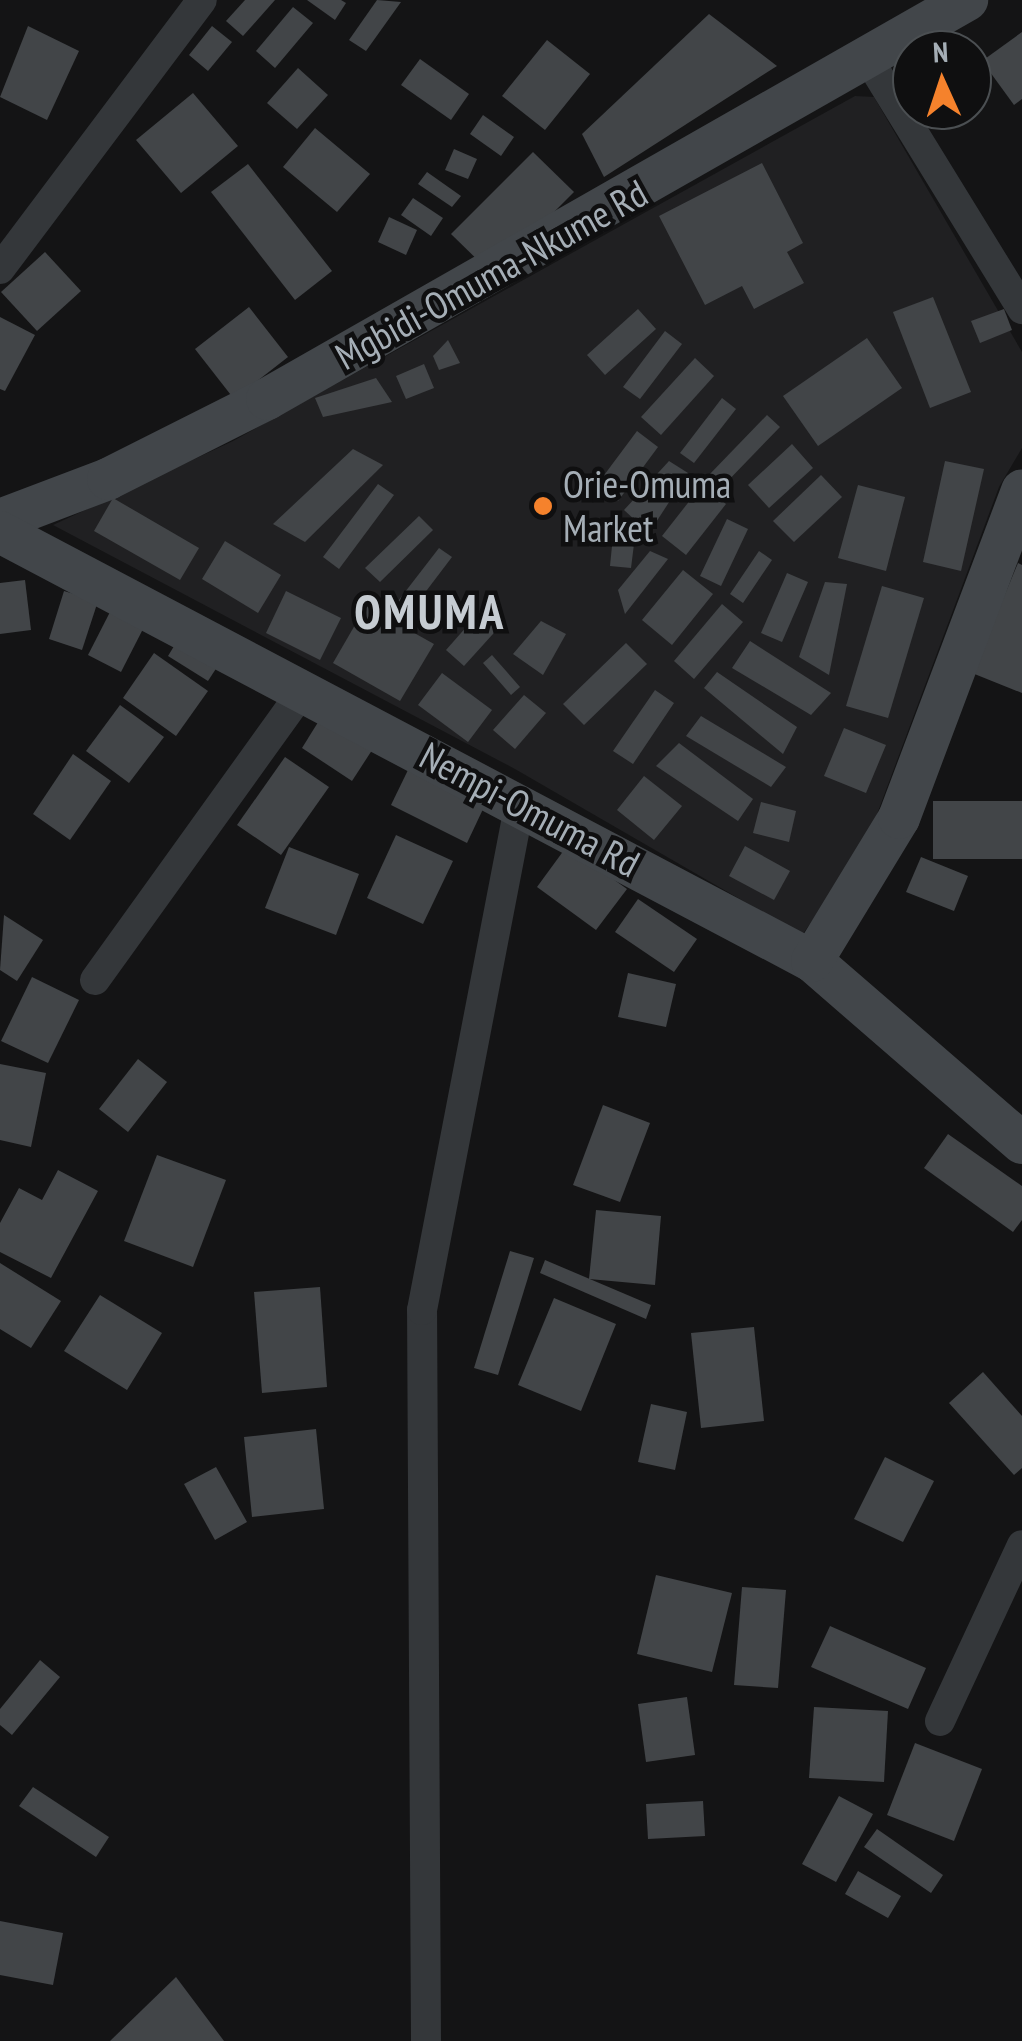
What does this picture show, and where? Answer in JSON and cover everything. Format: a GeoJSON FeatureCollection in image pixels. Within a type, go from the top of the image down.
{"type":"FeatureCollection","features":[{"type":"Feature","properties":{"kind":"street"},"geometry":{"type":"LineString","coordinates":[[0,269],[202,0]]}},
{"type":"Feature","properties":{"kind":"street","name":"Mgbidi-Omuma-Nkume Rd"},"geometry":{"type":"LineString","coordinates":[[0,520],[108,479],[268,399],[968,0]]}},
{"type":"Feature","properties":{"kind":"street"},"geometry":{"type":"LineString","coordinates":[[868,57],[1022,309]]}},
{"type":"Feature","properties":{"kind":"street"},"geometry":{"type":"LineString","coordinates":[[812,961],[898,818],[1022,490]]}},
{"type":"Feature","properties":{"kind":"street","name":"Nempi-Omuma Rd"},"geometry":{"type":"LineString","coordinates":[[0,532],[520,802],[812,961],[1022,1143]]}},
{"type":"Feature","properties":{"kind":"street"},"geometry":{"type":"LineString","coordinates":[[95,980],[302,692]]}},
{"type":"Feature","properties":{"kind":"street"},"geometry":{"type":"LineString","coordinates":[[426,2041],[422,1310],[520,802]]}},
{"type":"Feature","properties":{"kind":"street"},"geometry":{"type":"LineString","coordinates":[[940,1721],[1022,1544]]}},
{"type":"Feature","properties":{"kind":"shaded area","name":"Orie-Omuma Market"},"geometry":{"type":"Polygon","coordinates":[[[855,96],[874,97],[1022,352],[1022,448],[999,487],[864,849],[802,935],[515,769],[53,525],[233,441],[855,96]]]}},
{"type":"Feature","properties":{"kind":"building"},"geometry":{"type":"Polygon","coordinates":[[[245,0],[275,0],[243,36],[226,21],[245,0]]]}},
{"type":"Feature","properties":{"kind":"building"},"geometry":{"type":"Polygon","coordinates":[[[307,0],[341,0],[346,3],[335,20],[307,0]]]}},
{"type":"Feature","properties":{"kind":"building"},"geometry":{"type":"Polygon","coordinates":[[[377,0],[401,2],[366,51],[349,40],[377,0]]]}},
{"type":"Feature","properties":{"kind":"building"},"geometry":{"type":"Polygon","coordinates":[[[293,7],[313,23],[275,68],[256,51],[293,7]]]}},
{"type":"Feature","properties":{"kind":"building"},"geometry":{"type":"Polygon","coordinates":[[[709,14],[777,66],[604,177],[582,134],[709,14]]]}},
{"type":"Feature","properties":{"kind":"building"},"geometry":{"type":"Polygon","coordinates":[[[28,26],[79,51],[47,120],[0,97],[28,26]]]}},
{"type":"Feature","properties":{"kind":"building"},"geometry":{"type":"Polygon","coordinates":[[[212,26],[232,42],[208,71],[189,55],[212,26]]]}},
{"type":"Feature","properties":{"kind":"building"},"geometry":{"type":"Polygon","coordinates":[[[1022,32],[1022,99],[1014,105],[992,75],[992,54],[1022,32]]]}},
{"type":"Feature","properties":{"kind":"building"},"geometry":{"type":"Polygon","coordinates":[[[547,40],[590,74],[545,130],[502,96],[547,40]]]}},
{"type":"Feature","properties":{"kind":"building"},"geometry":{"type":"Polygon","coordinates":[[[420,59],[469,94],[451,120],[401,85],[420,59]]]}},
{"type":"Feature","properties":{"kind":"building"},"geometry":{"type":"Polygon","coordinates":[[[298,68],[328,95],[297,129],[267,103],[298,68]]]}},
{"type":"Feature","properties":{"kind":"building"},"geometry":{"type":"Polygon","coordinates":[[[193,93],[238,146],[181,193],[136,140],[193,93]]]}},
{"type":"Feature","properties":{"kind":"building"},"geometry":{"type":"Polygon","coordinates":[[[483,115],[514,137],[501,156],[470,134],[483,115]]]}},
{"type":"Feature","properties":{"kind":"building"},"geometry":{"type":"Polygon","coordinates":[[[315,128],[370,174],[337,212],[283,167],[315,128]]]}},
{"type":"Feature","properties":{"kind":"building"},"geometry":{"type":"Polygon","coordinates":[[[454,149],[477,159],[468,179],[445,170],[454,149]]]}},
{"type":"Feature","properties":{"kind":"building"},"geometry":{"type":"Polygon","coordinates":[[[533,152],[574,192],[492,274],[451,234],[533,152]]]}},
{"type":"Feature","properties":{"kind":"building"},"geometry":{"type":"Polygon","coordinates":[[[762,163],[803,243],[787,252],[804,283],[754,309],[742,286],[705,305],[659,216],[762,163]]]}},
{"type":"Feature","properties":{"kind":"building"},"geometry":{"type":"Polygon","coordinates":[[[248,164],[332,271],[295,300],[211,192],[248,164]]]}},
{"type":"Feature","properties":{"kind":"building"},"geometry":{"type":"Polygon","coordinates":[[[427,172],[461,196],[452,207],[418,184],[427,172]]]}},
{"type":"Feature","properties":{"kind":"building"},"geometry":{"type":"Polygon","coordinates":[[[413,198],[443,218],[431,236],[401,215],[413,198]]]}},
{"type":"Feature","properties":{"kind":"building"},"geometry":{"type":"Polygon","coordinates":[[[389,217],[417,230],[406,255],[378,242],[389,217]]]}},
{"type":"Feature","properties":{"kind":"building"},"geometry":{"type":"Polygon","coordinates":[[[45,252],[81,291],[37,331],[1,292],[45,252]]]}},
{"type":"Feature","properties":{"kind":"building"},"geometry":{"type":"Polygon","coordinates":[[[933,297],[971,392],[930,408],[893,312],[933,297]]]}},
{"type":"Feature","properties":{"kind":"building"},"geometry":{"type":"Polygon","coordinates":[[[249,307],[288,357],[234,399],[195,349],[249,307]]]}},
{"type":"Feature","properties":{"kind":"building"},"geometry":{"type":"Polygon","coordinates":[[[638,309],[656,329],[605,375],[587,355],[638,309]]]}},
{"type":"Feature","properties":{"kind":"building"},"geometry":{"type":"Polygon","coordinates":[[[1004,309],[1012,330],[980,343],[971,321],[1004,309]]]}},
{"type":"Feature","properties":{"kind":"building"},"geometry":{"type":"Polygon","coordinates":[[[0,317],[35,335],[5,391],[0,389],[0,317]]]}},
{"type":"Feature","properties":{"kind":"building"},"geometry":{"type":"Polygon","coordinates":[[[665,331],[682,344],[640,399],[623,387],[665,331]]]}},
{"type":"Feature","properties":{"kind":"building"},"geometry":{"type":"Polygon","coordinates":[[[867,338],[902,388],[818,446],[783,396],[867,338]]]}},
{"type":"Feature","properties":{"kind":"building"},"geometry":{"type":"Polygon","coordinates":[[[448,340],[460,363],[439,370],[433,356],[448,340]]]}},
{"type":"Feature","properties":{"kind":"building"},"geometry":{"type":"Polygon","coordinates":[[[695,358],[714,376],[661,435],[641,417],[695,358]]]}},
{"type":"Feature","properties":{"kind":"building"},"geometry":{"type":"Polygon","coordinates":[[[424,364],[434,388],[406,399],[396,376],[424,364]]]}},
{"type":"Feature","properties":{"kind":"building"},"geometry":{"type":"Polygon","coordinates":[[[376,378],[392,402],[323,417],[315,398],[376,378]]]}},
{"type":"Feature","properties":{"kind":"building"},"geometry":{"type":"Polygon","coordinates":[[[722,398],[736,409],[694,463],[680,453],[722,398]]]}},
{"type":"Feature","properties":{"kind":"building"},"geometry":{"type":"Polygon","coordinates":[[[767,415],[780,427],[721,488],[708,476],[767,415]]]}},
{"type":"Feature","properties":{"kind":"building"},"geometry":{"type":"Polygon","coordinates":[[[637,431],[658,447],[618,501],[596,486],[637,431]]]}},
{"type":"Feature","properties":{"kind":"building"},"geometry":{"type":"Polygon","coordinates":[[[792,444],[813,468],[769,508],[748,485],[792,444]]]}},
{"type":"Feature","properties":{"kind":"building"},"geometry":{"type":"Polygon","coordinates":[[[353,449],[383,465],[305,542],[273,524],[353,449]]]}},
{"type":"Feature","properties":{"kind":"building"},"geometry":{"type":"Polygon","coordinates":[[[669,461],[688,473],[649,533],[624,510],[669,461]]]}},
{"type":"Feature","properties":{"kind":"building"},"geometry":{"type":"Polygon","coordinates":[[[945,461],[984,469],[961,571],[923,562],[945,461]]]}},
{"type":"Feature","properties":{"kind":"building"},"geometry":{"type":"Polygon","coordinates":[[[821,475],[842,497],[794,542],[773,521],[821,475]]]}},
{"type":"Feature","properties":{"kind":"building"},"geometry":{"type":"Polygon","coordinates":[[[378,484],[394,495],[339,569],[323,557],[378,484]]]}},
{"type":"Feature","properties":{"kind":"building"},"geometry":{"type":"Polygon","coordinates":[[[702,485],[726,504],[686,555],[662,536],[702,485]]]}},
{"type":"Feature","properties":{"kind":"building"},"geometry":{"type":"Polygon","coordinates":[[[858,485],[905,497],[886,571],[838,558],[858,485]]]}},
{"type":"Feature","properties":{"kind":"building"},"geometry":{"type":"Polygon","coordinates":[[[113,498],[199,548],[180,580],[94,531],[113,498]]]}},
{"type":"Feature","properties":{"kind":"building"},"geometry":{"type":"Polygon","coordinates":[[[419,516],[433,530],[380,582],[365,568],[419,516]]]}},
{"type":"Feature","properties":{"kind":"building"},"geometry":{"type":"Polygon","coordinates":[[[727,519],[748,529],[721,586],[700,576],[727,519]]]}},
{"type":"Feature","properties":{"kind":"building"},"geometry":{"type":"Polygon","coordinates":[[[614,526],[636,528],[631,568],[610,566],[614,526]]]}},
{"type":"Feature","properties":{"kind":"building"},"geometry":{"type":"Polygon","coordinates":[[[225,541],[281,575],[258,613],[202,579],[225,541]]]}},
{"type":"Feature","properties":{"kind":"building"},"geometry":{"type":"Polygon","coordinates":[[[439,548],[452,557],[408,615],[395,605],[439,548]]]}},
{"type":"Feature","properties":{"kind":"building"},"geometry":{"type":"Polygon","coordinates":[[[650,551],[668,559],[625,614],[618,590],[650,551]]]}},
{"type":"Feature","properties":{"kind":"building"},"geometry":{"type":"Polygon","coordinates":[[[759,551],[772,560],[743,603],[730,594],[759,551]]]}},
{"type":"Feature","properties":{"kind":"building"},"geometry":{"type":"Polygon","coordinates":[[[1018,563],[1022,565],[1022,693],[972,673],[1018,563]]]}},
{"type":"Feature","properties":{"kind":"building"},"geometry":{"type":"Polygon","coordinates":[[[683,570],[713,594],[672,645],[642,620],[683,570]]]}},
{"type":"Feature","properties":{"kind":"building"},"geometry":{"type":"Polygon","coordinates":[[[787,573],[808,582],[782,642],[761,633],[787,573]]]}},
{"type":"Feature","properties":{"kind":"building"},"geometry":{"type":"Polygon","coordinates":[[[25,580],[31,630],[0,634],[0,583],[25,580]]]}},
{"type":"Feature","properties":{"kind":"building"},"geometry":{"type":"Polygon","coordinates":[[[825,582],[847,584],[829,675],[799,657],[825,582]]]}},
{"type":"Feature","properties":{"kind":"building"},"geometry":{"type":"Polygon","coordinates":[[[882,586],[924,598],[888,718],[846,706],[882,586]]]}},
{"type":"Feature","properties":{"kind":"building"},"geometry":{"type":"Polygon","coordinates":[[[64,591],[98,601],[82,650],[49,639],[64,591]]]}},
{"type":"Feature","properties":{"kind":"building"},"geometry":{"type":"Polygon","coordinates":[[[286,591],[341,618],[320,660],[266,633],[286,591]]]}},
{"type":"Feature","properties":{"kind":"building"},"geometry":{"type":"Polygon","coordinates":[[[722,604],[743,622],[694,679],[674,661],[722,604]]]}},
{"type":"Feature","properties":{"kind":"building"},"geometry":{"type":"Polygon","coordinates":[[[366,606],[434,644],[400,701],[333,663],[366,606]]]}},
{"type":"Feature","properties":{"kind":"building"},"geometry":{"type":"Polygon","coordinates":[[[483,608],[502,624],[464,666],[446,650],[483,608]]]}},
{"type":"Feature","properties":{"kind":"building"},"geometry":{"type":"Polygon","coordinates":[[[110,612],[143,629],[121,672],[88,655],[110,612]]]}},
{"type":"Feature","properties":{"kind":"building"},"geometry":{"type":"Polygon","coordinates":[[[541,621],[566,634],[543,675],[513,654],[541,621]]]}},
{"type":"Feature","properties":{"kind":"building"},"geometry":{"type":"Polygon","coordinates":[[[179,638],[219,664],[208,681],[168,656],[179,638]]]}},
{"type":"Feature","properties":{"kind":"building"},"geometry":{"type":"Polygon","coordinates":[[[750,641],[831,693],[811,715],[732,668],[750,641]]]}},
{"type":"Feature","properties":{"kind":"building"},"geometry":{"type":"Polygon","coordinates":[[[626,643],[647,664],[584,725],[563,704],[626,643]]]}},
{"type":"Feature","properties":{"kind":"building"},"geometry":{"type":"Polygon","coordinates":[[[154,653],[208,691],[176,736],[123,698],[154,653]]]}},
{"type":"Feature","properties":{"kind":"building"},"geometry":{"type":"Polygon","coordinates":[[[492,655],[520,687],[511,695],[483,663],[492,655]]]}},
{"type":"Feature","properties":{"kind":"building"},"geometry":{"type":"Polygon","coordinates":[[[717,672],[797,727],[783,754],[704,688],[717,672]]]}},
{"type":"Feature","properties":{"kind":"building"},"geometry":{"type":"Polygon","coordinates":[[[442,673],[492,710],[468,742],[418,705],[442,673]]]}},
{"type":"Feature","properties":{"kind":"building"},"geometry":{"type":"Polygon","coordinates":[[[655,690],[674,703],[633,764],[613,751],[655,690]]]}},
{"type":"Feature","properties":{"kind":"building"},"geometry":{"type":"Polygon","coordinates":[[[524,695],[546,713],[515,749],[493,730],[524,695]]]}},
{"type":"Feature","properties":{"kind":"building"},"geometry":{"type":"Polygon","coordinates":[[[120,705],[164,737],[129,783],[86,751],[120,705]]]}},
{"type":"Feature","properties":{"kind":"building"},"geometry":{"type":"Polygon","coordinates":[[[325,711],[376,744],[352,781],[302,748],[325,711]]]}},
{"type":"Feature","properties":{"kind":"building"},"geometry":{"type":"Polygon","coordinates":[[[701,716],[786,767],[771,787],[686,736],[701,716]]]}},
{"type":"Feature","properties":{"kind":"building"},"geometry":{"type":"Polygon","coordinates":[[[844,728],[886,745],[866,793],[824,776],[844,728]]]}},
{"type":"Feature","properties":{"kind":"building"},"geometry":{"type":"Polygon","coordinates":[[[679,743],[753,799],[738,821],[656,766],[679,743]]]}},
{"type":"Feature","properties":{"kind":"building"},"geometry":{"type":"Polygon","coordinates":[[[73,754],[111,781],[70,840],[33,814],[73,754]]]}},
{"type":"Feature","properties":{"kind":"building"},"geometry":{"type":"Polygon","coordinates":[[[285,757],[329,787],[281,855],[237,825],[285,757]]]}},
{"type":"Feature","properties":{"kind":"building"},"geometry":{"type":"Polygon","coordinates":[[[408,770],[484,807],[467,843],[391,805],[408,770]]]}},
{"type":"Feature","properties":{"kind":"building"},"geometry":{"type":"Polygon","coordinates":[[[644,776],[682,806],[654,840],[617,810],[644,776]]]}},
{"type":"Feature","properties":{"kind":"building"},"geometry":{"type":"Polygon","coordinates":[[[933,801],[1022,801],[1022,859],[933,859],[933,801]]]}},
{"type":"Feature","properties":{"kind":"building"},"geometry":{"type":"Polygon","coordinates":[[[761,802],[796,811],[789,842],[753,833],[761,802]]]}},
{"type":"Feature","properties":{"kind":"building"},"geometry":{"type":"Polygon","coordinates":[[[396,835],[453,861],[423,924],[367,898],[396,835]]]}},
{"type":"Feature","properties":{"kind":"building"},"geometry":{"type":"Polygon","coordinates":[[[567,846],[627,889],[596,930],[537,887],[567,846]]]}},
{"type":"Feature","properties":{"kind":"building"},"geometry":{"type":"Polygon","coordinates":[[[745,846],[790,871],[774,900],[729,876],[745,846]]]}},
{"type":"Feature","properties":{"kind":"building"},"geometry":{"type":"Polygon","coordinates":[[[289,847],[359,874],[336,935],[265,908],[289,847]]]}},
{"type":"Feature","properties":{"kind":"building"},"geometry":{"type":"Polygon","coordinates":[[[921,857],[968,876],[954,911],[906,892],[921,857]]]}},
{"type":"Feature","properties":{"kind":"building"},"geometry":{"type":"Polygon","coordinates":[[[638,899],[697,939],[674,972],[615,932],[638,899]]]}},
{"type":"Feature","properties":{"kind":"building"},"geometry":{"type":"Polygon","coordinates":[[[4,915],[43,940],[17,981],[0,970],[4,915]]]}},
{"type":"Feature","properties":{"kind":"building"},"geometry":{"type":"Polygon","coordinates":[[[628,973],[676,984],[666,1027],[618,1017],[628,973]]]}},
{"type":"Feature","properties":{"kind":"building"},"geometry":{"type":"Polygon","coordinates":[[[32,977],[79,1000],[48,1063],[1,1041],[32,977]]]}},
{"type":"Feature","properties":{"kind":"building"},"geometry":{"type":"Polygon","coordinates":[[[138,1059],[167,1082],[128,1132],[99,1109],[138,1059]]]}},
{"type":"Feature","properties":{"kind":"building"},"geometry":{"type":"Polygon","coordinates":[[[0,1064],[46,1073],[31,1147],[0,1140],[0,1064]]]}},
{"type":"Feature","properties":{"kind":"building"},"geometry":{"type":"Polygon","coordinates":[[[603,1105],[650,1123],[620,1202],[573,1185],[603,1105]]]}},
{"type":"Feature","properties":{"kind":"building"},"geometry":{"type":"Polygon","coordinates":[[[948,1134],[1022,1186],[1022,1220],[1013,1232],[924,1168],[948,1134]]]}},
{"type":"Feature","properties":{"kind":"building"},"geometry":{"type":"Polygon","coordinates":[[[157,1155],[226,1180],[193,1267],[124,1241],[157,1155]]]}},
{"type":"Feature","properties":{"kind":"building"},"geometry":{"type":"Polygon","coordinates":[[[58,1170],[98,1191],[51,1278],[0,1252],[0,1223],[19,1188],[42,1200],[58,1170]]]}},
{"type":"Feature","properties":{"kind":"building"},"geometry":{"type":"Polygon","coordinates":[[[596,1210],[661,1216],[655,1285],[589,1279],[596,1210]]]}},
{"type":"Feature","properties":{"kind":"building"},"geometry":{"type":"Polygon","coordinates":[[[510,1251],[534,1258],[498,1375],[474,1368],[510,1251]]]}},
{"type":"Feature","properties":{"kind":"building"},"geometry":{"type":"Polygon","coordinates":[[[545,1260],[651,1305],[646,1319],[540,1273],[545,1260]]]}},
{"type":"Feature","properties":{"kind":"building"},"geometry":{"type":"Polygon","coordinates":[[[0,1263],[61,1301],[31,1348],[0,1329],[0,1263]]]}},
{"type":"Feature","properties":{"kind":"building"},"geometry":{"type":"Polygon","coordinates":[[[320,1287],[327,1387],[262,1393],[254,1292],[320,1287]]]}},
{"type":"Feature","properties":{"kind":"building"},"geometry":{"type":"Polygon","coordinates":[[[100,1295],[162,1333],[127,1390],[64,1351],[100,1295]]]}},
{"type":"Feature","properties":{"kind":"building"},"geometry":{"type":"Polygon","coordinates":[[[554,1298],[616,1324],[581,1411],[518,1385],[554,1298]]]}},
{"type":"Feature","properties":{"kind":"building"},"geometry":{"type":"Polygon","coordinates":[[[754,1327],[764,1421],[701,1428],[691,1333],[754,1327]]]}},
{"type":"Feature","properties":{"kind":"building"},"geometry":{"type":"Polygon","coordinates":[[[983,1372],[1022,1416],[1022,1468],[1014,1475],[949,1403],[983,1372]]]}},
{"type":"Feature","properties":{"kind":"building"},"geometry":{"type":"Polygon","coordinates":[[[651,1404],[687,1412],[675,1470],[638,1462],[651,1404]]]}},
{"type":"Feature","properties":{"kind":"building"},"geometry":{"type":"Polygon","coordinates":[[[316,1429],[324,1509],[252,1517],[244,1437],[316,1429]]]}},
{"type":"Feature","properties":{"kind":"building"},"geometry":{"type":"Polygon","coordinates":[[[885,1457],[934,1481],[903,1542],[854,1519],[885,1457]]]}},
{"type":"Feature","properties":{"kind":"building"},"geometry":{"type":"Polygon","coordinates":[[[216,1467],[247,1522],[215,1540],[184,1484],[216,1467]]]}},
{"type":"Feature","properties":{"kind":"building"},"geometry":{"type":"Polygon","coordinates":[[[656,1575],[732,1593],[712,1672],[637,1654],[656,1575]]]}},
{"type":"Feature","properties":{"kind":"building"},"geometry":{"type":"Polygon","coordinates":[[[742,1587],[786,1590],[778,1688],[734,1685],[742,1587]]]}},
{"type":"Feature","properties":{"kind":"building"},"geometry":{"type":"Polygon","coordinates":[[[830,1626],[926,1668],[908,1709],[811,1667],[830,1626]]]}},
{"type":"Feature","properties":{"kind":"building"},"geometry":{"type":"Polygon","coordinates":[[[40,1660],[60,1677],[12,1735],[0,1725],[0,1709],[40,1660]]]}},
{"type":"Feature","properties":{"kind":"building"},"geometry":{"type":"Polygon","coordinates":[[[687,1697],[695,1755],[646,1762],[638,1704],[687,1697]]]}},
{"type":"Feature","properties":{"kind":"building"},"geometry":{"type":"Polygon","coordinates":[[[814,1707],[888,1711],[884,1782],[809,1778],[814,1707]]]}},
{"type":"Feature","properties":{"kind":"building"},"geometry":{"type":"Polygon","coordinates":[[[915,1743],[982,1769],[954,1841],[887,1815],[915,1743]]]}},
{"type":"Feature","properties":{"kind":"building"},"geometry":{"type":"Polygon","coordinates":[[[33,1787],[109,1837],[96,1857],[19,1806],[33,1787]]]}},
{"type":"Feature","properties":{"kind":"building"},"geometry":{"type":"Polygon","coordinates":[[[839,1796],[873,1814],[836,1882],[802,1864],[839,1796]]]}},
{"type":"Feature","properties":{"kind":"building"},"geometry":{"type":"Polygon","coordinates":[[[703,1801],[705,1836],[648,1839],[646,1804],[703,1801]]]}},
{"type":"Feature","properties":{"kind":"building"},"geometry":{"type":"Polygon","coordinates":[[[877,1829],[943,1875],[931,1893],[864,1847],[877,1829]]]}},
{"type":"Feature","properties":{"kind":"building"},"geometry":{"type":"Polygon","coordinates":[[[858,1871],[901,1896],[888,1918],[845,1894],[858,1871]]]}},
{"type":"Feature","properties":{"kind":"building"},"geometry":{"type":"Polygon","coordinates":[[[0,1921],[63,1933],[53,1985],[0,1975],[0,1921]]]}},
{"type":"Feature","properties":{"kind":"building"},"geometry":{"type":"Polygon","coordinates":[[[176,1977],[224,2041],[110,2041],[176,1977]]]}},
{"type":"Feature","properties":{"kind":"place","name":"Orie-Omuma Market"},"geometry":{"type":"Point","coordinates":[543,506]}},
{"type":"Feature","properties":{"kind":"district","name":"OMUMA"},"geometry":{"type":"Point","coordinates":[430,612]}}]}
